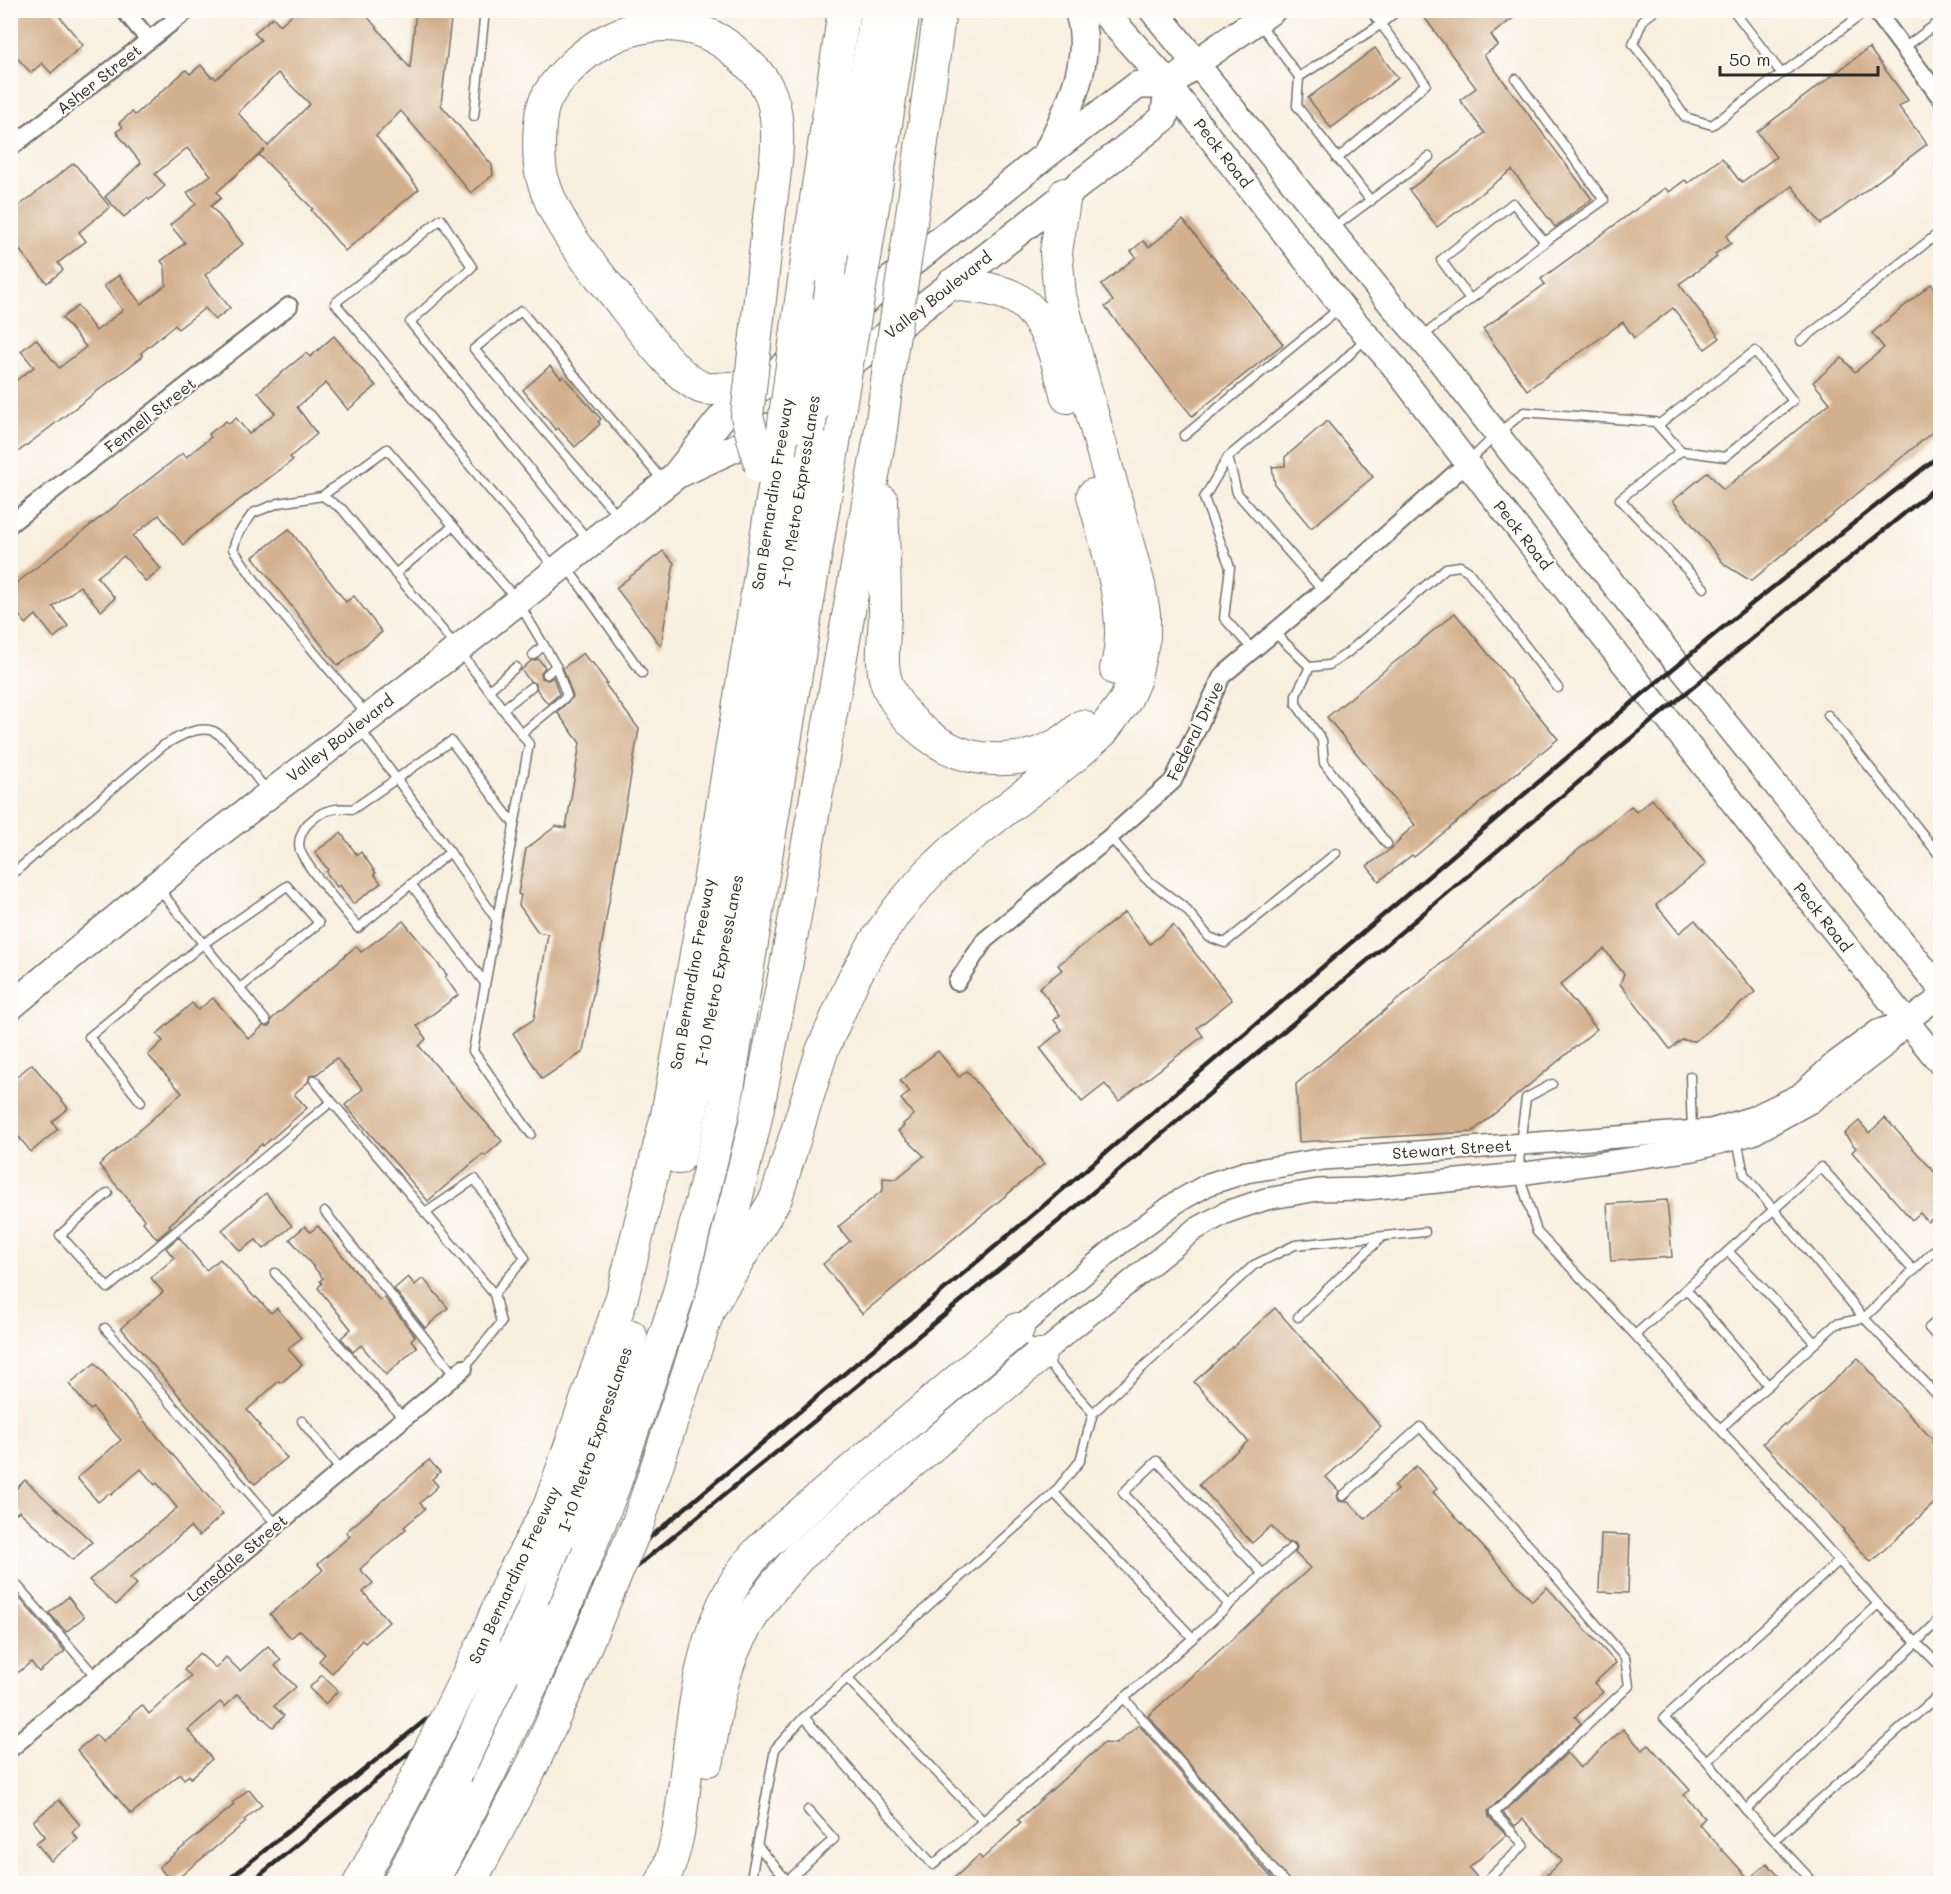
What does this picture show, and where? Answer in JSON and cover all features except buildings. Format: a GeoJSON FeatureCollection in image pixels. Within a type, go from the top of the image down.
{"type":"FeatureCollection","features":[{"type":"Feature","properties":{"kind":"highway","name":"San Bernardino Freeway"},"geometry":{"type":"LineString","coordinates":[[358,1884],[417,1776],[484,1642],[510,1579],[549,1507],[612,1329],[628,1275],[667,1115],[718,832],[771,470],[800,308],[844,10]]}},
{"type":"Feature","properties":{"kind":"highway","name":"I-10 Metro ExpressLanes"},"geometry":{"type":"LineString","coordinates":[[398,1884],[456,1775],[533,1609],[601,1432],[649,1281],[711,1028],[877,10]]}},
{"type":"Feature","properties":{"kind":"highway","name":"I-10 Metro ExpressLanes"},"geometry":{"type":"LineString","coordinates":[[431,1884],[489,1774],[534,1680],[588,1553],[615,1483],[678,1296],[726,1101],[904,10]]}},
{"type":"Feature","properties":{"kind":"highway"},"geometry":{"type":"LineString","coordinates":[[469,1884],[534,1762],[638,1523],[709,1309],[754,1127],[786,967],[880,436],[940,10]]}},
{"type":"Feature","properties":{"kind":"highway"},"geometry":{"type":"LineString","coordinates":[[759,386],[704,388],[676,370],[568,235],[542,176],[539,148],[543,106],[556,83],[580,57],[601,41],[634,27],[664,24],[693,28],[726,42],[758,73],[772,97],[777,126],[776,161],[755,344],[747,416],[771,470]]}},
{"type":"Feature","properties":{"kind":"highway"},"geometry":{"type":"LineString","coordinates":[[709,1309],[776,1198],[822,1051],[854,978],[875,942],[898,909],[928,874],[1102,732],[1125,701],[1134,681],[1142,648],[1144,614],[1139,585],[1060,296],[1056,252],[1065,194]]}},
{"type":"Feature","properties":{"kind":"highway"},"geometry":{"type":"LineString","coordinates":[[880,436],[885,613],[883,666],[888,688],[912,722],[942,745],[968,756],[999,760],[1028,758],[1070,737],[1091,717],[1110,690],[1119,661],[1123,636],[1120,606],[1097,510],[1061,376],[1048,339],[1037,317],[1016,298],[993,291],[953,284]]}},
{"type":"Feature","properties":{"kind":"highway"},"geometry":{"type":"LineString","coordinates":[[662,1884],[675,1849],[694,1710],[702,1669],[711,1635],[737,1579],[758,1552],[785,1527],[1018,1329]]}},
{"type":"Feature","properties":{"kind":"highway"},"geometry":{"type":"LineString","coordinates":[[681,1884],[701,1818],[711,1739],[724,1680],[737,1643],[771,1588],[800,1556],[1040,1355]]}},
{"type":"Feature","properties":{"kind":"main road"},"geometry":{"type":"LineString","coordinates":[[1047,154],[1076,92],[1081,71],[1083,46],[1081,18],[1078,10]]}},
{"type":"Feature","properties":{"kind":"main road","name":"Peck Road"},"geometry":{"type":"LineString","coordinates":[[1102,10],[1169,85],[1342,307],[1392,364],[1467,463],[1906,1022],[1941,1063]]}},
{"type":"Feature","properties":{"kind":"main road"},"geometry":{"type":"LineString","coordinates":[[1153,10],[1393,308],[1420,338],[1618,590],[1941,988]]}},
{"type":"Feature","properties":{"kind":"main road"},"geometry":{"type":"LineString","coordinates":[[1169,85],[1196,63],[1265,16]]}},
{"type":"Feature","properties":{"kind":"main road","name":"Valley Boulevard"},"geometry":{"type":"LineString","coordinates":[[10,1007],[269,794],[458,649],[670,480],[752,440],[1164,118],[1169,85],[1138,85],[1047,154],[722,417],[670,480]]}},
{"type":"Feature","properties":{"kind":"street"},"geometry":{"type":"LineString","coordinates":[[124,10],[149,40]]}},
{"type":"Feature","properties":{"kind":"street","name":"Asher Street"},"geometry":{"type":"LineString","coordinates":[[10,148],[188,10]]}},
{"type":"Feature","properties":{"kind":"street"},"geometry":{"type":"LineString","coordinates":[[1875,10],[1939,90]]}},
{"type":"Feature","properties":{"kind":"street","name":"Fennell Street"},"geometry":{"type":"LineString","coordinates":[[10,524],[289,306]]}},
{"type":"Feature","properties":{"kind":"street","name":"Federal Drive"},"geometry":{"type":"LineString","coordinates":[[957,982],[985,940],[1110,837],[1173,781],[1222,676],[1323,591],[1467,463]]}},
{"type":"Feature","properties":{"kind":"street","name":"Stewart Street"},"geometry":{"type":"LineString","coordinates":[[1018,1329],[1122,1242],[1177,1202],[1209,1184],[1246,1172],[1324,1159],[1520,1144],[1736,1139],[1753,1134],[1811,1102],[1884,1047],[1906,1022],[1941,997]]}},
{"type":"Feature","properties":{"kind":"street","name":"Stewart Street"},"geometry":{"type":"LineString","coordinates":[[1040,1355],[1194,1230],[1227,1212],[1266,1199],[1318,1190],[1366,1189],[1519,1174],[1693,1141],[1711,1130],[1754,1117],[1799,1095],[1834,1063],[1878,1030],[1906,1022]]}},
{"type":"Feature","properties":{"kind":"street","name":"Lansdale Street"},"geometry":{"type":"LineString","coordinates":[[10,1749],[460,1372]]}},
{"type":"Feature","properties":{"kind":"lane"},"geometry":{"type":"LineString","coordinates":[[474,116],[485,10]]}},
{"type":"Feature","properties":{"kind":"lane"},"geometry":{"type":"LineString","coordinates":[[1337,159],[1426,84],[1370,10]]}},
{"type":"Feature","properties":{"kind":"lane"},"geometry":{"type":"LineString","coordinates":[[1299,77],[1380,25],[1398,10]]}},
{"type":"Feature","properties":{"kind":"lane"},"geometry":{"type":"LineString","coordinates":[[1656,10],[1643,20],[1633,44],[1685,117],[1712,125],[1868,10]]}},
{"type":"Feature","properties":{"kind":"lane"},"geometry":{"type":"LineString","coordinates":[[1732,10],[1782,74]]}},
{"type":"Feature","properties":{"kind":"lane"},"geometry":{"type":"LineString","coordinates":[[1265,16],[1299,77],[1297,106],[1371,201]]}},
{"type":"Feature","properties":{"kind":"lane"},"geometry":{"type":"LineString","coordinates":[[1904,48],[1941,21]]}},
{"type":"Feature","properties":{"kind":"lane"},"geometry":{"type":"LineString","coordinates":[[1420,338],[1545,242],[1604,200],[1516,79]]}},
{"type":"Feature","properties":{"kind":"lane"},"geometry":{"type":"LineString","coordinates":[[1330,230],[1429,157]]}},
{"type":"Feature","properties":{"kind":"lane"},"geometry":{"type":"LineString","coordinates":[[1470,299],[1441,260],[1513,203],[1545,242]]}},
{"type":"Feature","properties":{"kind":"lane"},"geometry":{"type":"LineString","coordinates":[[591,542],[410,322],[472,267],[441,219],[335,303],[560,566],[642,673]]}},
{"type":"Feature","properties":{"kind":"lane"},"geometry":{"type":"LineString","coordinates":[[1801,341],[1941,232]]}},
{"type":"Feature","properties":{"kind":"lane"},"geometry":{"type":"LineString","coordinates":[[1184,436],[1342,307]]}},
{"type":"Feature","properties":{"kind":"lane"},"geometry":{"type":"LineString","coordinates":[[620,519],[474,349],[521,311],[670,480]]}},
{"type":"Feature","properties":{"kind":"lane"},"geometry":{"type":"LineString","coordinates":[[1253,650],[1224,618],[1230,567],[1204,498],[1228,457],[1339,365],[1368,336]]}},
{"type":"Feature","properties":{"kind":"lane"},"geometry":{"type":"LineString","coordinates":[[1467,463],[1524,412],[1655,422],[1681,451],[1725,457],[1793,401],[1755,351],[1658,425]]}},
{"type":"Feature","properties":{"kind":"lane"},"geometry":{"type":"LineString","coordinates":[[496,919],[397,779],[363,721],[233,549],[238,534],[253,513],[279,502],[322,495],[387,449],[517,600],[556,666],[567,696],[521,734]]}},
{"type":"Feature","properties":{"kind":"lane"},"geometry":{"type":"LineString","coordinates":[[1681,451],[1620,499],[1704,588]]}},
{"type":"Feature","properties":{"kind":"lane"},"geometry":{"type":"LineString","coordinates":[[1228,457],[1237,493],[1323,591]]}},
{"type":"Feature","properties":{"kind":"lane"},"geometry":{"type":"LineString","coordinates":[[322,495],[342,509],[458,649],[529,744],[473,1051],[531,1134]]}},
{"type":"Feature","properties":{"kind":"lane"},"geometry":{"type":"LineString","coordinates":[[395,574],[453,526]]}},
{"type":"Feature","properties":{"kind":"lane"},"geometry":{"type":"LineString","coordinates":[[1310,667],[1329,665],[1346,654],[1446,568],[1460,566],[1468,571],[1558,688]]}},
{"type":"Feature","properties":{"kind":"lane"},"geometry":{"type":"LineString","coordinates":[[1274,632],[1310,667]]}},
{"type":"Feature","properties":{"kind":"lane"},"geometry":{"type":"LineString","coordinates":[[533,655],[544,645]]}},
{"type":"Feature","properties":{"kind":"lane"},"geometry":{"type":"LineString","coordinates":[[547,674],[556,666]]}},
{"type":"Feature","properties":{"kind":"lane"},"geometry":{"type":"LineString","coordinates":[[489,690],[516,667]]}},
{"type":"Feature","properties":{"kind":"lane"},"geometry":{"type":"LineString","coordinates":[[1310,667],[1296,695],[1296,704],[1322,740],[1324,763],[1387,844]]}},
{"type":"Feature","properties":{"kind":"lane"},"geometry":{"type":"LineString","coordinates":[[503,709],[531,687]]}},
{"type":"Feature","properties":{"kind":"lane"},"geometry":{"type":"LineString","coordinates":[[1828,715],[1941,856]]}},
{"type":"Feature","properties":{"kind":"lane"},"geometry":{"type":"LineString","coordinates":[[10,876],[164,746],[183,734],[207,730],[222,736],[269,794]]}},
{"type":"Feature","properties":{"kind":"lane"},"geometry":{"type":"LineString","coordinates":[[450,852],[358,928],[308,863],[300,848],[300,836],[315,816],[341,807],[353,809],[450,741],[514,824]]}},
{"type":"Feature","properties":{"kind":"lane"},"geometry":{"type":"LineString","coordinates":[[1110,837],[1145,878],[1185,908],[1209,938],[1225,943],[1336,853]]}},
{"type":"Feature","properties":{"kind":"lane"},"geometry":{"type":"LineString","coordinates":[[411,884],[484,982]]}},
{"type":"Feature","properties":{"kind":"lane"},"geometry":{"type":"LineString","coordinates":[[156,885],[266,1021]]}},
{"type":"Feature","properties":{"kind":"lane"},"geometry":{"type":"LineString","coordinates":[[141,1102],[89,1038],[203,944],[287,886],[319,923],[239,988]]}},
{"type":"Feature","properties":{"kind":"lane"},"geometry":{"type":"LineString","coordinates":[[1690,1076],[1693,1141]]}},
{"type":"Feature","properties":{"kind":"lane"},"geometry":{"type":"LineString","coordinates":[[314,1080],[494,1294],[501,1323],[460,1372],[324,1212]]}},
{"type":"Feature","properties":{"kind":"lane"},"geometry":{"type":"LineString","coordinates":[[1552,1084],[1526,1098],[1520,1144],[1519,1174],[1536,1232],[1635,1335],[1878,1604],[1941,1666]]}},
{"type":"Feature","properties":{"kind":"lane"},"geometry":{"type":"LineString","coordinates":[[108,1193],[60,1235],[108,1288],[331,1102]]}},
{"type":"Feature","properties":{"kind":"lane"},"geometry":{"type":"LineString","coordinates":[[1736,1139],[1744,1174],[1864,1318],[1941,1398]]}},
{"type":"Feature","properties":{"kind":"lane"},"geometry":{"type":"LineString","coordinates":[[1635,1335],[1821,1167],[1914,1271]]}},
{"type":"Feature","properties":{"kind":"lane"},"geometry":{"type":"LineString","coordinates":[[425,1213],[475,1179],[525,1258],[494,1294]]}},
{"type":"Feature","properties":{"kind":"lane"},"geometry":{"type":"LineString","coordinates":[[750,1884],[776,1749],[804,1717],[1054,1493],[1080,1461],[1093,1413],[1254,1265],[1295,1245],[1425,1232]]}},
{"type":"Feature","properties":{"kind":"lane"},"geometry":{"type":"LineString","coordinates":[[1298,1317],[1383,1236]]}},
{"type":"Feature","properties":{"kind":"lane"},"geometry":{"type":"LineString","coordinates":[[1720,1429],[1836,1324],[1864,1318],[1941,1245]]}},
{"type":"Feature","properties":{"kind":"lane"},"geometry":{"type":"LineString","coordinates":[[1728,1251],[1815,1343]]}},
{"type":"Feature","properties":{"kind":"lane"},"geometry":{"type":"LineString","coordinates":[[275,1273],[404,1419]]}},
{"type":"Feature","properties":{"kind":"lane"},"geometry":{"type":"LineString","coordinates":[[1686,1289],[1768,1386]]}},
{"type":"Feature","properties":{"kind":"lane"},"geometry":{"type":"LineString","coordinates":[[1941,1318],[1929,1328],[1941,1340]]}},
{"type":"Feature","properties":{"kind":"lane"},"geometry":{"type":"LineString","coordinates":[[105,1328],[277,1525]]}},
{"type":"Feature","properties":{"kind":"lane"},"geometry":{"type":"LineString","coordinates":[[1018,1329],[1093,1413]]}},
{"type":"Feature","properties":{"kind":"lane"},"geometry":{"type":"LineString","coordinates":[[302,1421],[341,1471]]}},
{"type":"Feature","properties":{"kind":"lane"},"geometry":{"type":"LineString","coordinates":[[1343,1496],[1420,1427],[1534,1551],[1625,1658],[1629,1686],[1494,1813],[1524,1845],[1490,1877],[1496,1884]]}},
{"type":"Feature","properties":{"kind":"lane"},"geometry":{"type":"LineString","coordinates":[[1228,1605],[1123,1493],[1148,1469],[1157,1461],[1262,1573]]}},
{"type":"Feature","properties":{"kind":"lane"},"geometry":{"type":"LineString","coordinates":[[1054,1493],[1193,1638]]}},
{"type":"Feature","properties":{"kind":"lane"},"geometry":{"type":"LineString","coordinates":[[804,1717],[933,1865],[1193,1638],[1291,1548]]}},
{"type":"Feature","properties":{"kind":"lane"},"geometry":{"type":"LineString","coordinates":[[1815,1884],[1746,1810],[1707,1761],[1664,1718],[1839,1561]]}},
{"type":"Feature","properties":{"kind":"lane"},"geometry":{"type":"LineString","coordinates":[[10,1577],[96,1677]]}},
{"type":"Feature","properties":{"kind":"lane"},"geometry":{"type":"LineString","coordinates":[[1707,1761],[1878,1604]]}},
{"type":"Feature","properties":{"kind":"lane"},"geometry":{"type":"LineString","coordinates":[[1746,1810],[1934,1625],[1941,1615]]}},
{"type":"Feature","properties":{"kind":"lane"},"geometry":{"type":"LineString","coordinates":[[847,1678],[983,1821]]}},
{"type":"Feature","properties":{"kind":"lane"},"geometry":{"type":"LineString","coordinates":[[1774,1840],[1941,1694]]}},
{"type":"Feature","properties":{"kind":"lane"},"geometry":{"type":"LineString","coordinates":[[1124,1698],[1286,1884]]}},
{"type":"Feature","properties":{"kind":"lane"},"geometry":{"type":"LineString","coordinates":[[757,1845],[788,1882],[834,1839],[808,1810]]}},
{"type":"Feature","properties":{"kind":"railway"},"geometry":{"type":"LineString","coordinates":[[223,1884],[634,1551],[1055,1196],[1597,732],[1739,614],[1940,455]]}},
{"type":"Feature","properties":{"kind":"railway"},"geometry":{"type":"LineString","coordinates":[[249,1884],[1072,1210],[1613,753],[1940,484]]}}]}
